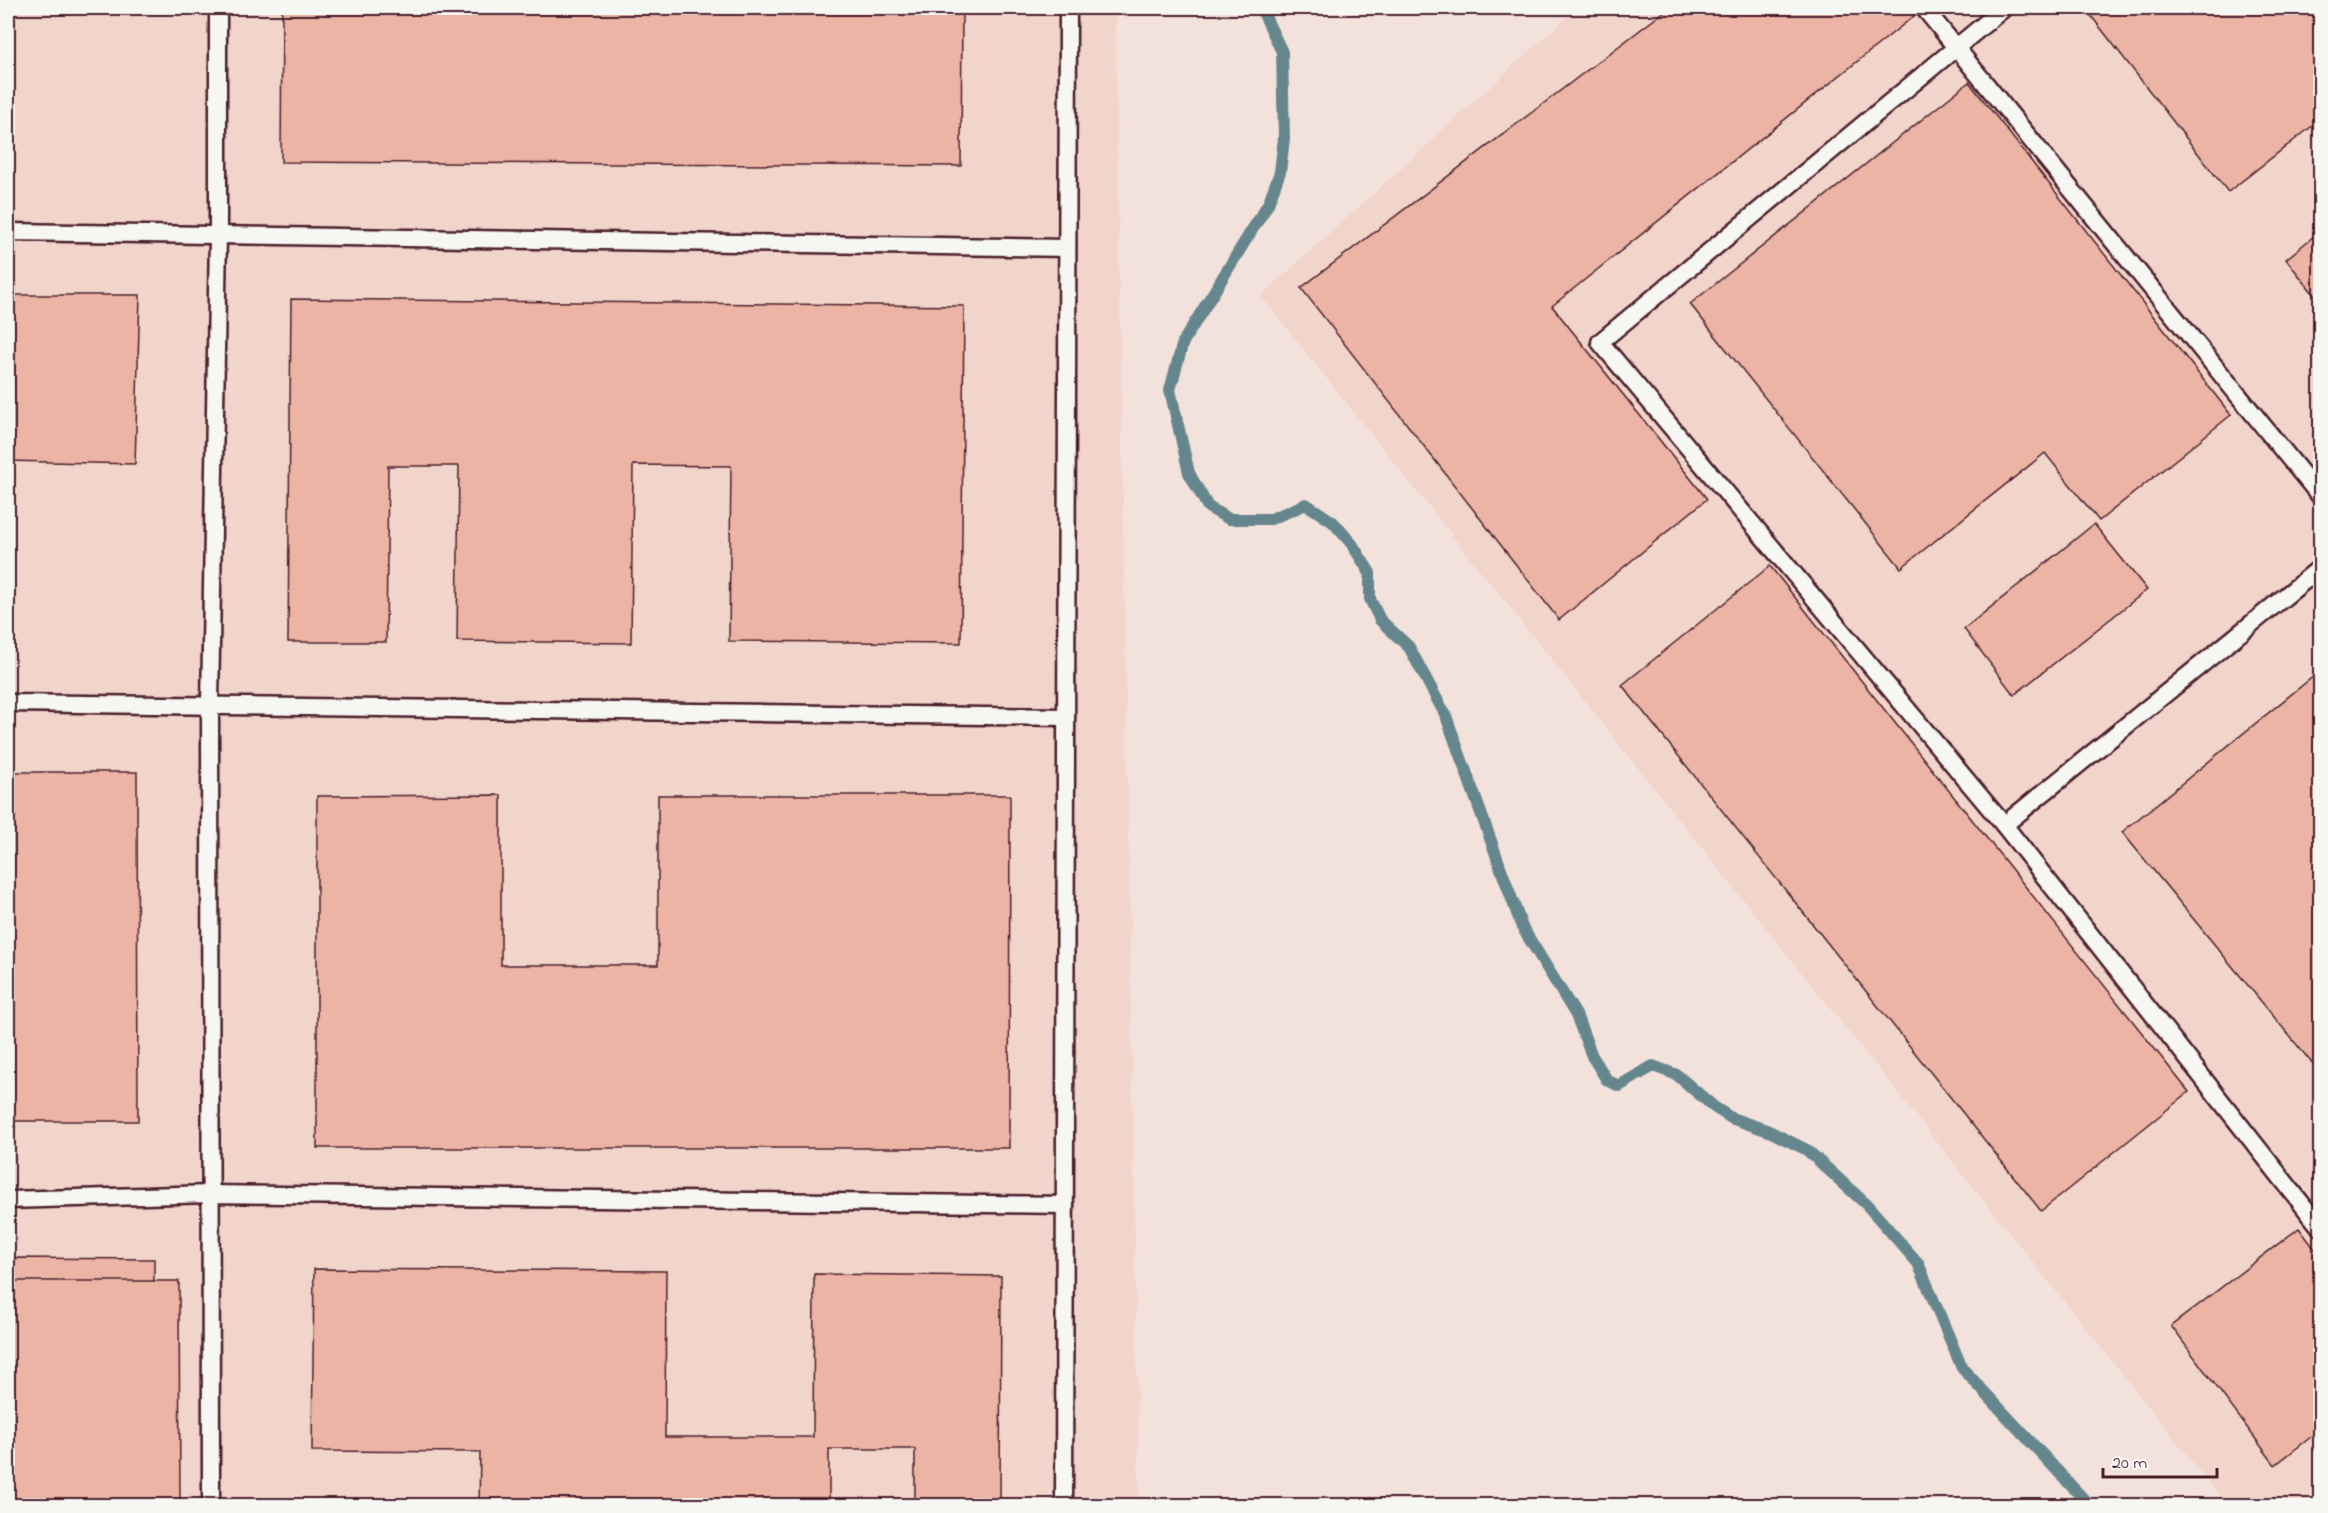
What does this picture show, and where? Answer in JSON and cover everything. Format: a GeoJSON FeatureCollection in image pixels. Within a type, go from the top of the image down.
{"type":"FeatureCollection","features":[{"type":"Feature","properties":{"kind":"lane"},"geometry":{"type":"LineString","coordinates":[[211,1506],[210,705],[218,235],[218,8]]}},
{"type":"Feature","properties":{"kind":"lane"},"geometry":{"type":"LineString","coordinates":[[1064,1506],[1068,8]]}},
{"type":"Feature","properties":{"kind":"lane"},"geometry":{"type":"LineString","coordinates":[[1924,8],[2320,496]]}},
{"type":"Feature","properties":{"kind":"lane"},"geometry":{"type":"LineString","coordinates":[[2004,8],[1600,342],[2004,825],[2320,1227]]}},
{"type":"Feature","properties":{"kind":"lane"},"geometry":{"type":"LineString","coordinates":[[8,232],[1067,248]]}},
{"type":"Feature","properties":{"kind":"lane"},"geometry":{"type":"LineString","coordinates":[[2004,825],[2320,568]]}},
{"type":"Feature","properties":{"kind":"lane"},"geometry":{"type":"LineString","coordinates":[[8,702],[1066,717]]}},
{"type":"Feature","properties":{"kind":"lane"},"geometry":{"type":"LineString","coordinates":[[8,1200],[211,1194],[1065,1205]]}},
{"type":"Feature","properties":{"kind":"shaded area"},"geometry":{"type":"Polygon","coordinates":[[[8,8],[1115,8],[1139,1505],[8,1505],[8,8]]]}},
{"type":"Feature","properties":{"kind":"shaded area"},"geometry":{"type":"Polygon","coordinates":[[[1558,8],[2320,8],[2320,1496],[2304,1505],[2227,1505],[1261,296],[1566,18],[1558,8]]]}},
{"type":"Feature","properties":{"kind":"building"},"geometry":{"type":"Polygon","coordinates":[[[282,8],[962,8],[961,166],[281,162],[282,8]]]}},
{"type":"Feature","properties":{"kind":"building"},"geometry":{"type":"Polygon","coordinates":[[[1669,8],[1907,8],[1914,16],[1552,306],[1707,499],[1559,620],[1301,288],[1669,8]]]}},
{"type":"Feature","properties":{"kind":"building"},"geometry":{"type":"Polygon","coordinates":[[[2085,8],[2320,8],[2320,120],[2228,192],[2085,8]]]}},
{"type":"Feature","properties":{"kind":"building"},"geometry":{"type":"Polygon","coordinates":[[[1969,82],[2231,415],[2099,521],[2045,453],[1901,568],[1690,304],[1969,82]]]}},
{"type":"Feature","properties":{"kind":"building"},"geometry":{"type":"Polygon","coordinates":[[[2320,231],[2320,302],[2286,259],[2320,231]]]}},
{"type":"Feature","properties":{"kind":"building"},"geometry":{"type":"Polygon","coordinates":[[[8,295],[140,295],[135,464],[8,461],[8,295]]]}},
{"type":"Feature","properties":{"kind":"building"},"geometry":{"type":"Polygon","coordinates":[[[291,299],[964,306],[961,643],[729,641],[731,466],[633,465],[631,643],[457,641],[459,466],[388,466],[386,642],[288,642],[291,299]]]}},
{"type":"Feature","properties":{"kind":"building"},"geometry":{"type":"Polygon","coordinates":[[[2094,524],[2147,590],[2014,695],[1964,629],[2094,524]]]}},
{"type":"Feature","properties":{"kind":"building"},"geometry":{"type":"Polygon","coordinates":[[[1770,566],[2189,1092],[2041,1211],[1622,685],[1770,566]]]}},
{"type":"Feature","properties":{"kind":"building"},"geometry":{"type":"Polygon","coordinates":[[[2320,671],[2320,1073],[2122,832],[2320,671]]]}},
{"type":"Feature","properties":{"kind":"building"},"geometry":{"type":"Polygon","coordinates":[[[8,772],[137,772],[138,1121],[8,1121],[8,772]]]}},
{"type":"Feature","properties":{"kind":"building"},"geometry":{"type":"Polygon","coordinates":[[[501,795],[501,965],[658,965],[658,795],[1010,795],[1009,1148],[317,1148],[317,796],[501,795]]]}},
{"type":"Feature","properties":{"kind":"building"},"geometry":{"type":"Polygon","coordinates":[[[2299,1228],[2320,1256],[2320,1430],[2275,1465],[2171,1326],[2299,1228]]]}},
{"type":"Feature","properties":{"kind":"building"},"geometry":{"type":"Polygon","coordinates":[[[8,1258],[154,1259],[153,1433],[8,1432],[8,1258]]]}},
{"type":"Feature","properties":{"kind":"building"},"geometry":{"type":"Polygon","coordinates":[[[314,1269],[666,1271],[665,1437],[813,1437],[814,1274],[1001,1276],[1000,1506],[915,1506],[915,1449],[829,1449],[829,1506],[479,1506],[480,1452],[312,1451],[314,1269]]]}},
{"type":"Feature","properties":{"kind":"building"},"geometry":{"type":"Polygon","coordinates":[[[8,1281],[179,1281],[180,1506],[8,1506],[8,1281]]]}},
{"type":"Feature","properties":{"kind":"waterway"},"geometry":{"type":"LineString","coordinates":[[1261,8],[1282,52],[1284,138],[1280,172],[1268,204],[1183,342],[1170,390],[1189,473],[1208,507],[1229,519],[1271,519],[1306,504],[1333,522],[1352,544],[1370,573],[1370,599],[1380,620],[1409,647],[1446,716],[1522,927],[1576,1015],[1592,1056],[1607,1080],[1619,1086],[1653,1066],[1677,1075],[1714,1107],[1731,1118],[1769,1131],[1807,1150],[1867,1205],[1918,1263],[1962,1368],[2090,1506]]}}]}
